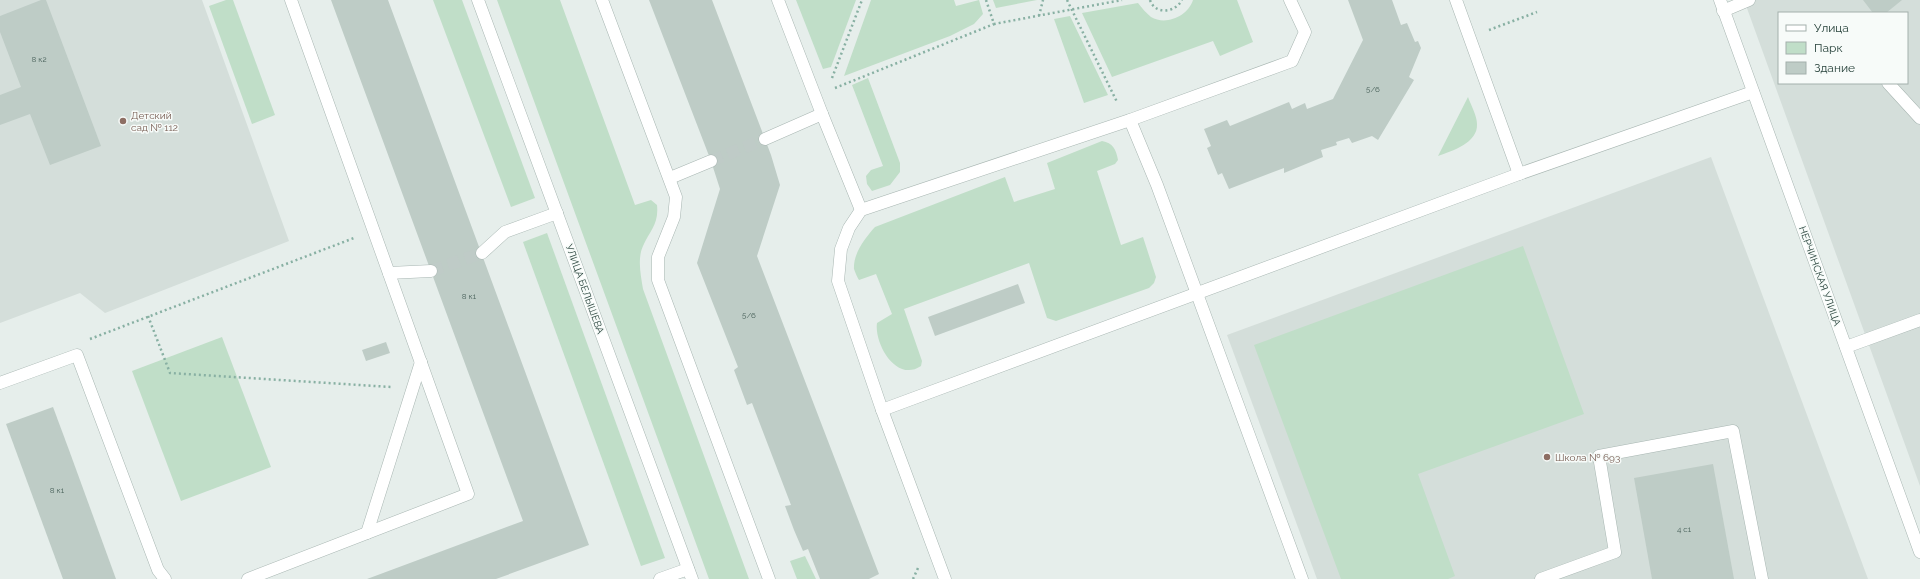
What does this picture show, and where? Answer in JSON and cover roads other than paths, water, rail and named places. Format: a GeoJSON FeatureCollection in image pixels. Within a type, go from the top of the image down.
{"type":"FeatureCollection","features":[{"type":"Feature","properties":{"kind":"street"},"geometry":{"type":"LineString","coordinates":[[248,579],[468,494],[291,0]]}},
{"type":"Feature","properties":{"kind":"street","name":"УЛИЦА БЕЛЫШЕВА"},"geometry":{"type":"LineString","coordinates":[[478,0],[690,574]]}},
{"type":"Feature","properties":{"kind":"street"},"geometry":{"type":"LineString","coordinates":[[602,0],[676,197],[674,217],[658,257],[658,280],[769,579]]}},
{"type":"Feature","properties":{"kind":"street"},"geometry":{"type":"LineString","coordinates":[[778,0],[821,94],[822,114],[861,210]]}},
{"type":"Feature","properties":{"kind":"street"},"geometry":{"type":"LineString","coordinates":[[945,579],[882,410],[838,281],[841,249],[849,228],[861,210],[1127,121],[1292,61],[1305,32],[1290,0]]}},
{"type":"Feature","properties":{"kind":"street"},"geometry":{"type":"LineString","coordinates":[[1456,0],[1519,174]]}},
{"type":"Feature","properties":{"kind":"street"},"geometry":{"type":"LineString","coordinates":[[1722,5],[1749,0]]}},
{"type":"Feature","properties":{"kind":"street","name":"НЕРЧИНСКАЯ УЛИЦА"},"geometry":{"type":"LineString","coordinates":[[1722,5],[1920,552]]}},
{"type":"Feature","properties":{"kind":"street"},"geometry":{"type":"LineString","coordinates":[[1889,84],[1920,118]]}},
{"type":"Feature","properties":{"kind":"street"},"geometry":{"type":"LineString","coordinates":[[882,410],[1519,174],[1753,92]]}},
{"type":"Feature","properties":{"kind":"street"},"geometry":{"type":"LineString","coordinates":[[765,140],[822,114]]}},
{"type":"Feature","properties":{"kind":"street"},"geometry":{"type":"LineString","coordinates":[[1127,121],[1157,185],[1302,579]]}},
{"type":"Feature","properties":{"kind":"street"},"geometry":{"type":"LineString","coordinates":[[670,178],[711,161]]}},
{"type":"Feature","properties":{"kind":"street"},"geometry":{"type":"LineString","coordinates":[[482,253],[505,232],[557,213]]}},
{"type":"Feature","properties":{"kind":"street"},"geometry":{"type":"LineString","coordinates":[[389,273],[431,271]]}},
{"type":"Feature","properties":{"kind":"street"},"geometry":{"type":"LineString","coordinates":[[1846,347],[1920,320]]}},
{"type":"Feature","properties":{"kind":"street"},"geometry":{"type":"LineString","coordinates":[[0,383],[77,355],[158,570],[165,579]]}},
{"type":"Feature","properties":{"kind":"street"},"geometry":{"type":"LineString","coordinates":[[367,533],[421,362]]}},
{"type":"Feature","properties":{"kind":"street"},"geometry":{"type":"LineString","coordinates":[[1541,579],[1615,552],[1599,456],[1733,431],[1762,579]]}},
{"type":"Feature","properties":{"kind":"street"},"geometry":{"type":"LineString","coordinates":[[660,579],[690,574]]}},
{"type":"Feature","properties":{"kind":"tunnel"},"geometry":{"type":"LineString","coordinates":[[711,161],[765,139]]}},
{"type":"Feature","properties":{"kind":"tunnel"},"geometry":{"type":"LineString","coordinates":[[431,271],[482,253]]}},
{"type":"Feature","properties":{"kind":"place","name":"Детский сад № 112"},"geometry":{"type":"Point","coordinates":[123,121]}},
{"type":"Feature","properties":{"kind":"place","name":"Школа № 693"},"geometry":{"type":"Point","coordinates":[1547,457]}}]}
